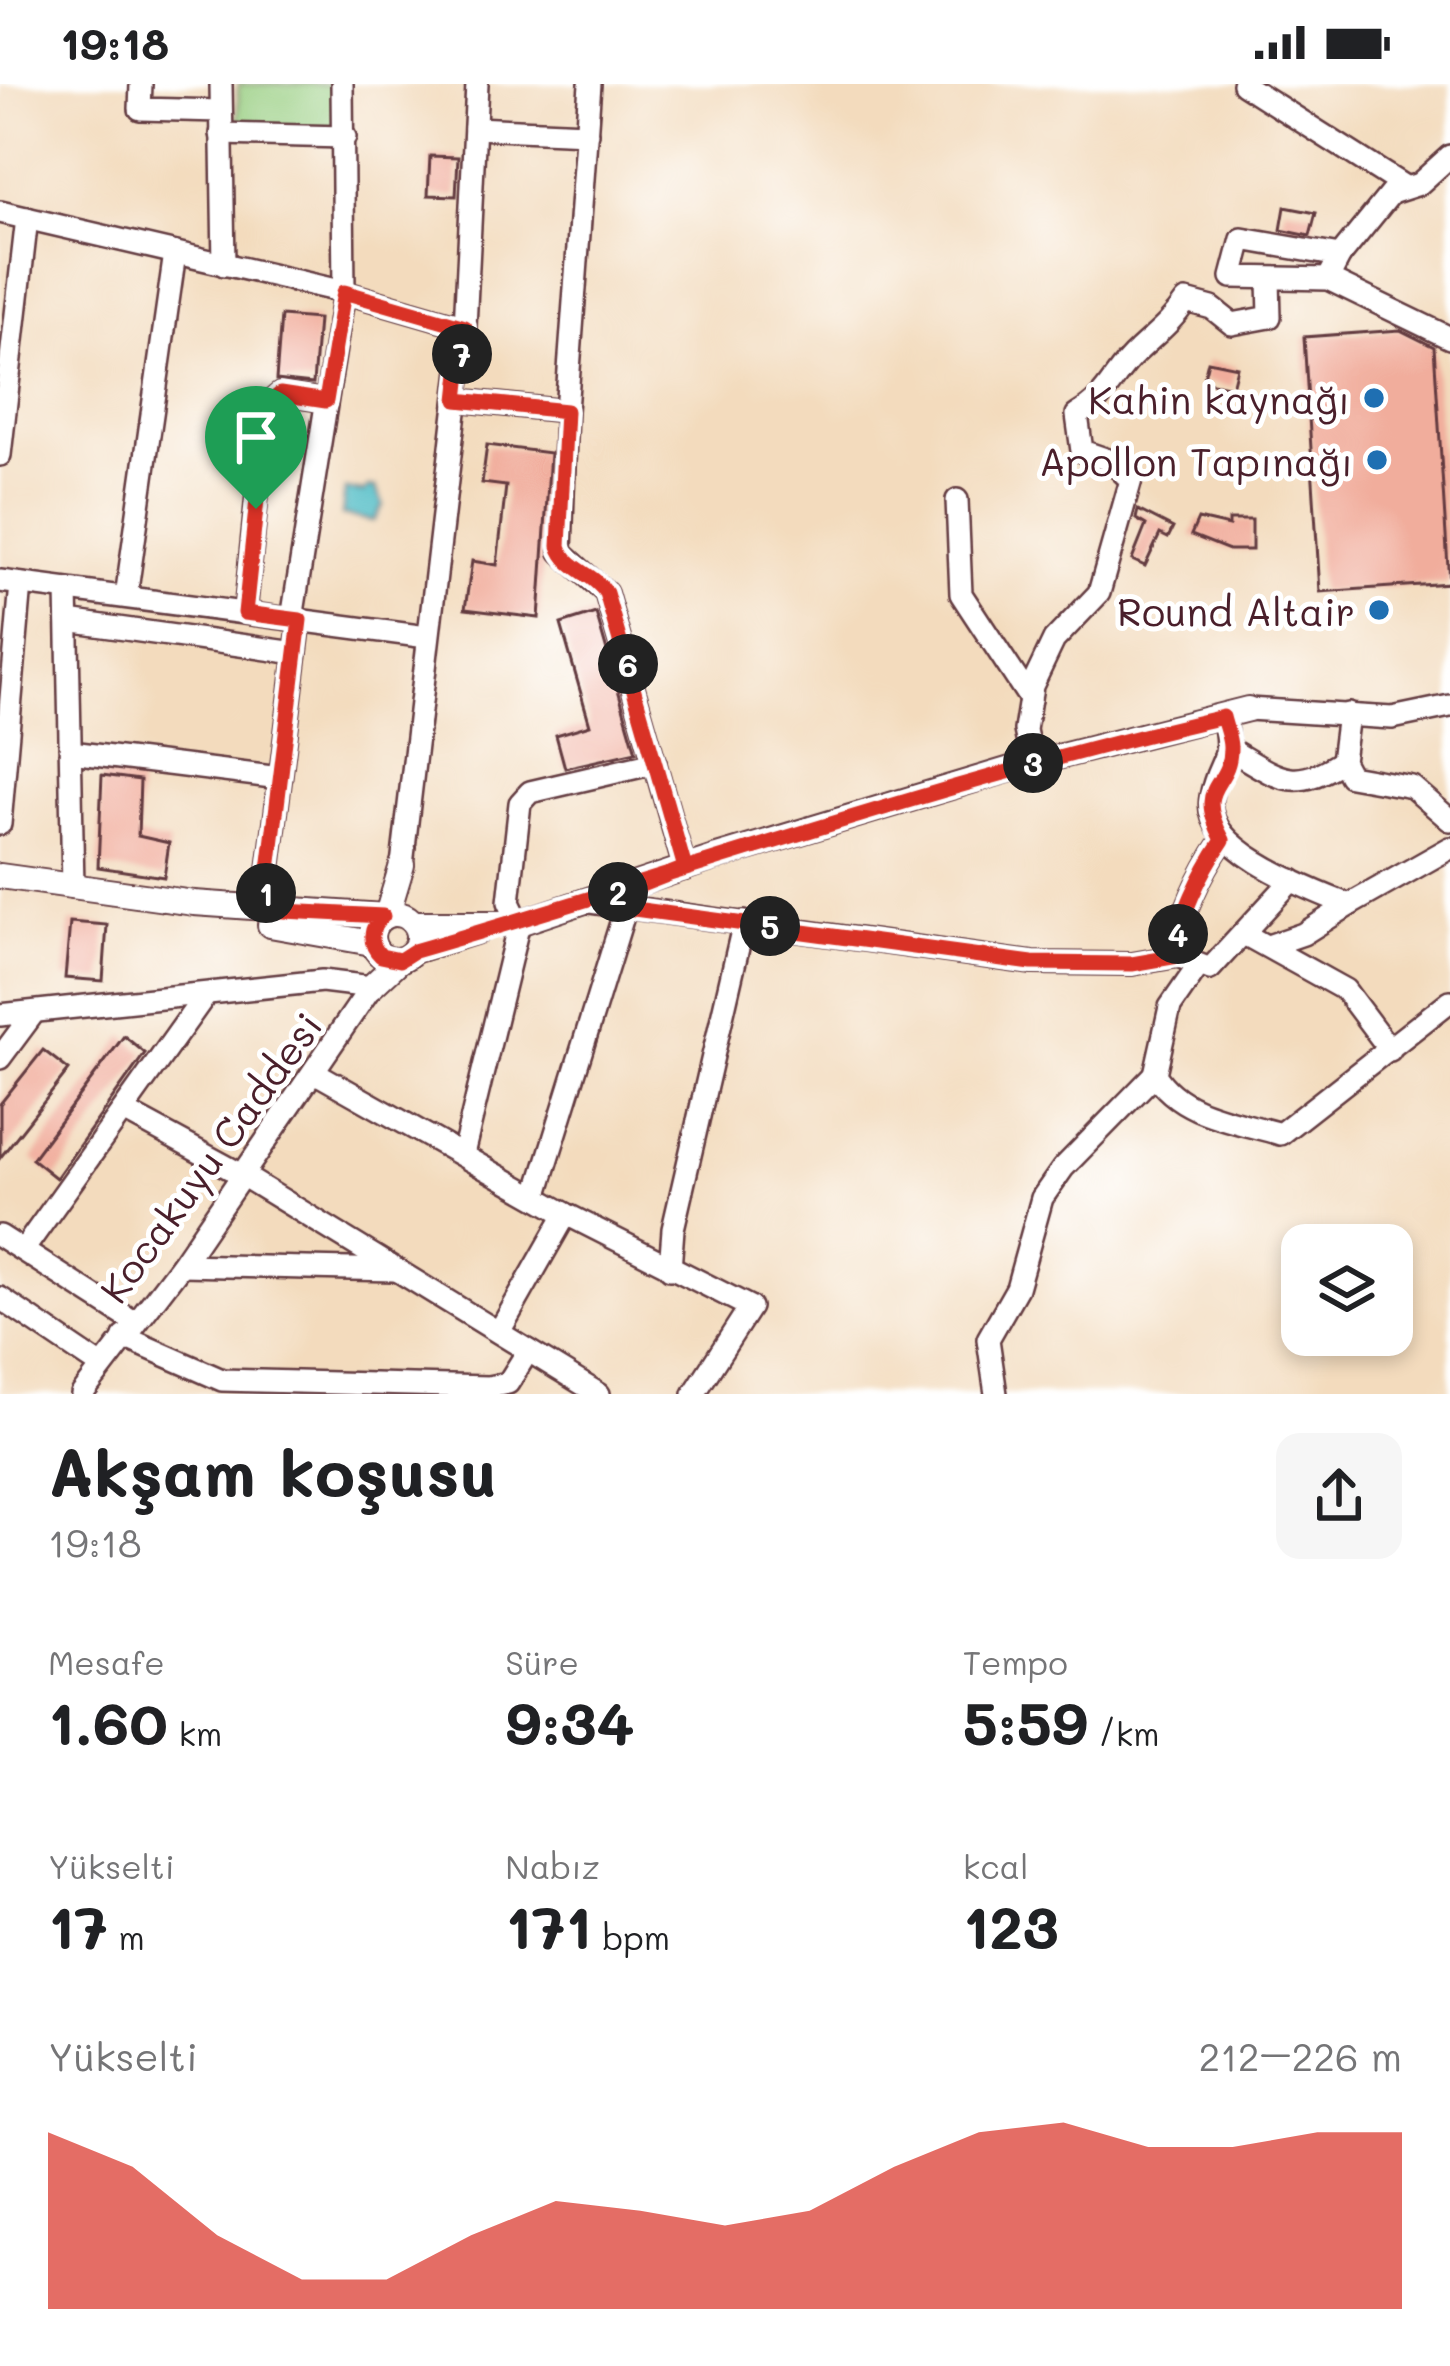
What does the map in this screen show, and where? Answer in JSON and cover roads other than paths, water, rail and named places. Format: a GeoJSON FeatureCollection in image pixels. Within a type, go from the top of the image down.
{"type":"FeatureCollection","features":[{"type":"Feature","properties":{"kind":"main road"},"geometry":{"type":"LineString","coordinates":[[0,888],[391,951],[520,923],[583,901],[629,898],[685,868],[1032,763],[1248,709]]}},
{"type":"Feature","properties":{"kind":"main road"},"geometry":{"type":"LineString","coordinates":[[397,917],[402,865]]}},
{"type":"Feature","properties":{"kind":"main road"},"geometry":{"type":"LineString","coordinates":[[0,876],[264,910],[492,927]]}},
{"type":"Feature","properties":{"kind":"main road"},"geometry":{"type":"LineString","coordinates":[[391,951],[373,928],[397,917]]}},
{"type":"Feature","properties":{"kind":"main road"},"geometry":{"type":"LineString","coordinates":[[391,951],[418,934],[397,917]]}},
{"type":"Feature","properties":{"kind":"main road","name":"Kocakuyu Caddesi"},"geometry":{"type":"LineString","coordinates":[[370,987],[391,951]]}},
{"type":"Feature","properties":{"kind":"street"},"geometry":{"type":"LineString","coordinates":[[141,84],[140,110],[345,137]]}},
{"type":"Feature","properties":{"kind":"street"},"geometry":{"type":"LineString","coordinates":[[221,84],[224,265]]}},
{"type":"Feature","properties":{"kind":"street"},"geometry":{"type":"LineString","coordinates":[[264,910],[296,653],[296,620],[344,292],[342,84]]}},
{"type":"Feature","properties":{"kind":"street"},"geometry":{"type":"LineString","coordinates":[[402,865],[465,327],[477,84]]}},
{"type":"Feature","properties":{"kind":"street"},"geometry":{"type":"LineString","coordinates":[[590,84],[559,546],[568,563],[596,580],[606,593],[685,868]]}},
{"type":"Feature","properties":{"kind":"street"},"geometry":{"type":"LineString","coordinates":[[1243,84],[1405,188]]}},
{"type":"Feature","properties":{"kind":"street"},"geometry":{"type":"LineString","coordinates":[[475,128],[587,134]]}},
{"type":"Feature","properties":{"kind":"street"},"geometry":{"type":"LineString","coordinates":[[1328,279],[1340,256],[1391,194],[1434,174],[1450,156]]}},
{"type":"Feature","properties":{"kind":"street"},"geometry":{"type":"LineString","coordinates":[[0,212],[344,292],[465,327]]}},
{"type":"Feature","properties":{"kind":"street"},"geometry":{"type":"LineString","coordinates":[[0,455],[8,316],[27,218]]}},
{"type":"Feature","properties":{"kind":"street"},"geometry":{"type":"LineString","coordinates":[[1340,256],[1242,239],[1232,277],[1328,279],[1450,338]]}},
{"type":"Feature","properties":{"kind":"street"},"geometry":{"type":"LineString","coordinates":[[126,597],[175,253]]}},
{"type":"Feature","properties":{"kind":"street"},"geometry":{"type":"LineString","coordinates":[[1032,763],[1025,730],[1030,698],[1054,640],[1100,592],[1131,480],[1111,461],[1082,451],[1077,415],[1102,400],[1135,353],[1166,331],[1186,301],[1212,308],[1232,324],[1270,317],[1269,280]]}},
{"type":"Feature","properties":{"kind":"street"},"geometry":{"type":"LineString","coordinates":[[245,613],[266,406],[280,394],[326,401]]}},
{"type":"Feature","properties":{"kind":"street"},"geometry":{"type":"LineString","coordinates":[[457,400],[566,411]]}},
{"type":"Feature","properties":{"kind":"street"},"geometry":{"type":"LineString","coordinates":[[957,500],[961,594],[1030,698]]}},
{"type":"Feature","properties":{"kind":"street"},"geometry":{"type":"LineString","coordinates":[[0,824],[11,582],[427,637]]}},
{"type":"Feature","properties":{"kind":"street"},"geometry":{"type":"LineString","coordinates":[[68,590],[73,887]]}},
{"type":"Feature","properties":{"kind":"street"},"geometry":{"type":"LineString","coordinates":[[68,621],[296,653]]}},
{"type":"Feature","properties":{"kind":"street"},"geometry":{"type":"LineString","coordinates":[[1248,709],[1392,718],[1450,706]]}},
{"type":"Feature","properties":{"kind":"street"},"geometry":{"type":"LineString","coordinates":[[1348,714],[1342,760],[1350,776],[1412,787],[1450,820]]}},
{"type":"Feature","properties":{"kind":"street"},"geometry":{"type":"LineString","coordinates":[[1223,717],[1231,750],[1211,794],[1210,814],[1223,840],[1292,880],[1349,905]]}},
{"type":"Feature","properties":{"kind":"street"},"geometry":{"type":"LineString","coordinates":[[1231,750],[1281,779],[1304,781],[1342,760]]}},
{"type":"Feature","properties":{"kind":"street"},"geometry":{"type":"LineString","coordinates":[[71,752],[280,778]]}},
{"type":"Feature","properties":{"kind":"street"},"geometry":{"type":"LineString","coordinates":[[463,1154],[520,923],[509,902],[523,798],[655,763]]}},
{"type":"Feature","properties":{"kind":"street"},"geometry":{"type":"LineString","coordinates":[[996,1394],[988,1340],[1017,1288],[1028,1232],[1042,1198],[1063,1168],[1155,1074],[1170,1007],[1187,962],[1176,938],[1190,916],[1194,883],[1223,840]]}},
{"type":"Feature","properties":{"kind":"street"},"geometry":{"type":"LineString","coordinates":[[1271,944],[1303,934],[1450,848]]}},
{"type":"Feature","properties":{"kind":"street"},"geometry":{"type":"LineString","coordinates":[[537,1194],[629,898],[744,922],[1032,963],[1187,962],[1210,969],[1292,880]]}},
{"type":"Feature","properties":{"kind":"street"},"geometry":{"type":"LineString","coordinates":[[670,1270],[673,1229],[744,922]]}},
{"type":"Feature","properties":{"kind":"street"},"geometry":{"type":"LineString","coordinates":[[1244,934],[1271,944],[1345,990],[1390,1050]]}},
{"type":"Feature","properties":{"kind":"street"},"geometry":{"type":"LineString","coordinates":[[0,1015],[32,1015],[79,1003],[322,981],[370,987]]}},
{"type":"Feature","properties":{"kind":"street","name":"Kocakuyu Caddesi"},"geometry":{"type":"LineString","coordinates":[[82,1394],[181,1265],[316,1073],[370,987]]}},
{"type":"Feature","properties":{"kind":"street"},"geometry":{"type":"LineString","coordinates":[[24,1250],[206,994]]}},
{"type":"Feature","properties":{"kind":"street"},"geometry":{"type":"LineString","coordinates":[[1155,1074],[1168,1093],[1188,1106],[1280,1135],[1450,1001]]}},
{"type":"Feature","properties":{"kind":"street"},"geometry":{"type":"LineString","coordinates":[[0,1058],[32,1015]]}},
{"type":"Feature","properties":{"kind":"street"},"geometry":{"type":"LineString","coordinates":[[316,1073],[670,1270],[749,1306],[694,1394]]}},
{"type":"Feature","properties":{"kind":"street"},"geometry":{"type":"LineString","coordinates":[[124,1111],[242,1175],[499,1332],[586,1391]]}},
{"type":"Feature","properties":{"kind":"street"},"geometry":{"type":"LineString","coordinates":[[499,1332],[566,1214]]}},
{"type":"Feature","properties":{"kind":"street"},"geometry":{"type":"LineString","coordinates":[[0,1236],[130,1330],[222,1387],[247,1394]]}},
{"type":"Feature","properties":{"kind":"street"},"geometry":{"type":"LineString","coordinates":[[181,1265],[395,1270]]}},
{"type":"Feature","properties":{"kind":"street"},"geometry":{"type":"LineString","coordinates":[[0,1298],[102,1367]]}},
{"type":"Feature","properties":{"kind":"street"},"geometry":{"type":"LineString","coordinates":[[222,1387],[505,1389],[528,1351]]}},
{"type":"Feature","properties":{"kind":"water"},"geometry":{"type":"Polygon","coordinates":[[[376,488],[383,505],[374,521],[342,515],[345,490],[364,492],[376,488]]]}},
{"type":"Feature","properties":{"kind":"place","name":"Kahin kaynağı"},"geometry":{"type":"Point","coordinates":[1374,398]}},
{"type":"Feature","properties":{"kind":"place","name":"Apollon Tapınağı"},"geometry":{"type":"Point","coordinates":[1377,460]}},
{"type":"Feature","properties":{"kind":"place","name":"Round Altair"},"geometry":{"type":"Point","coordinates":[1379,610]}}]}
